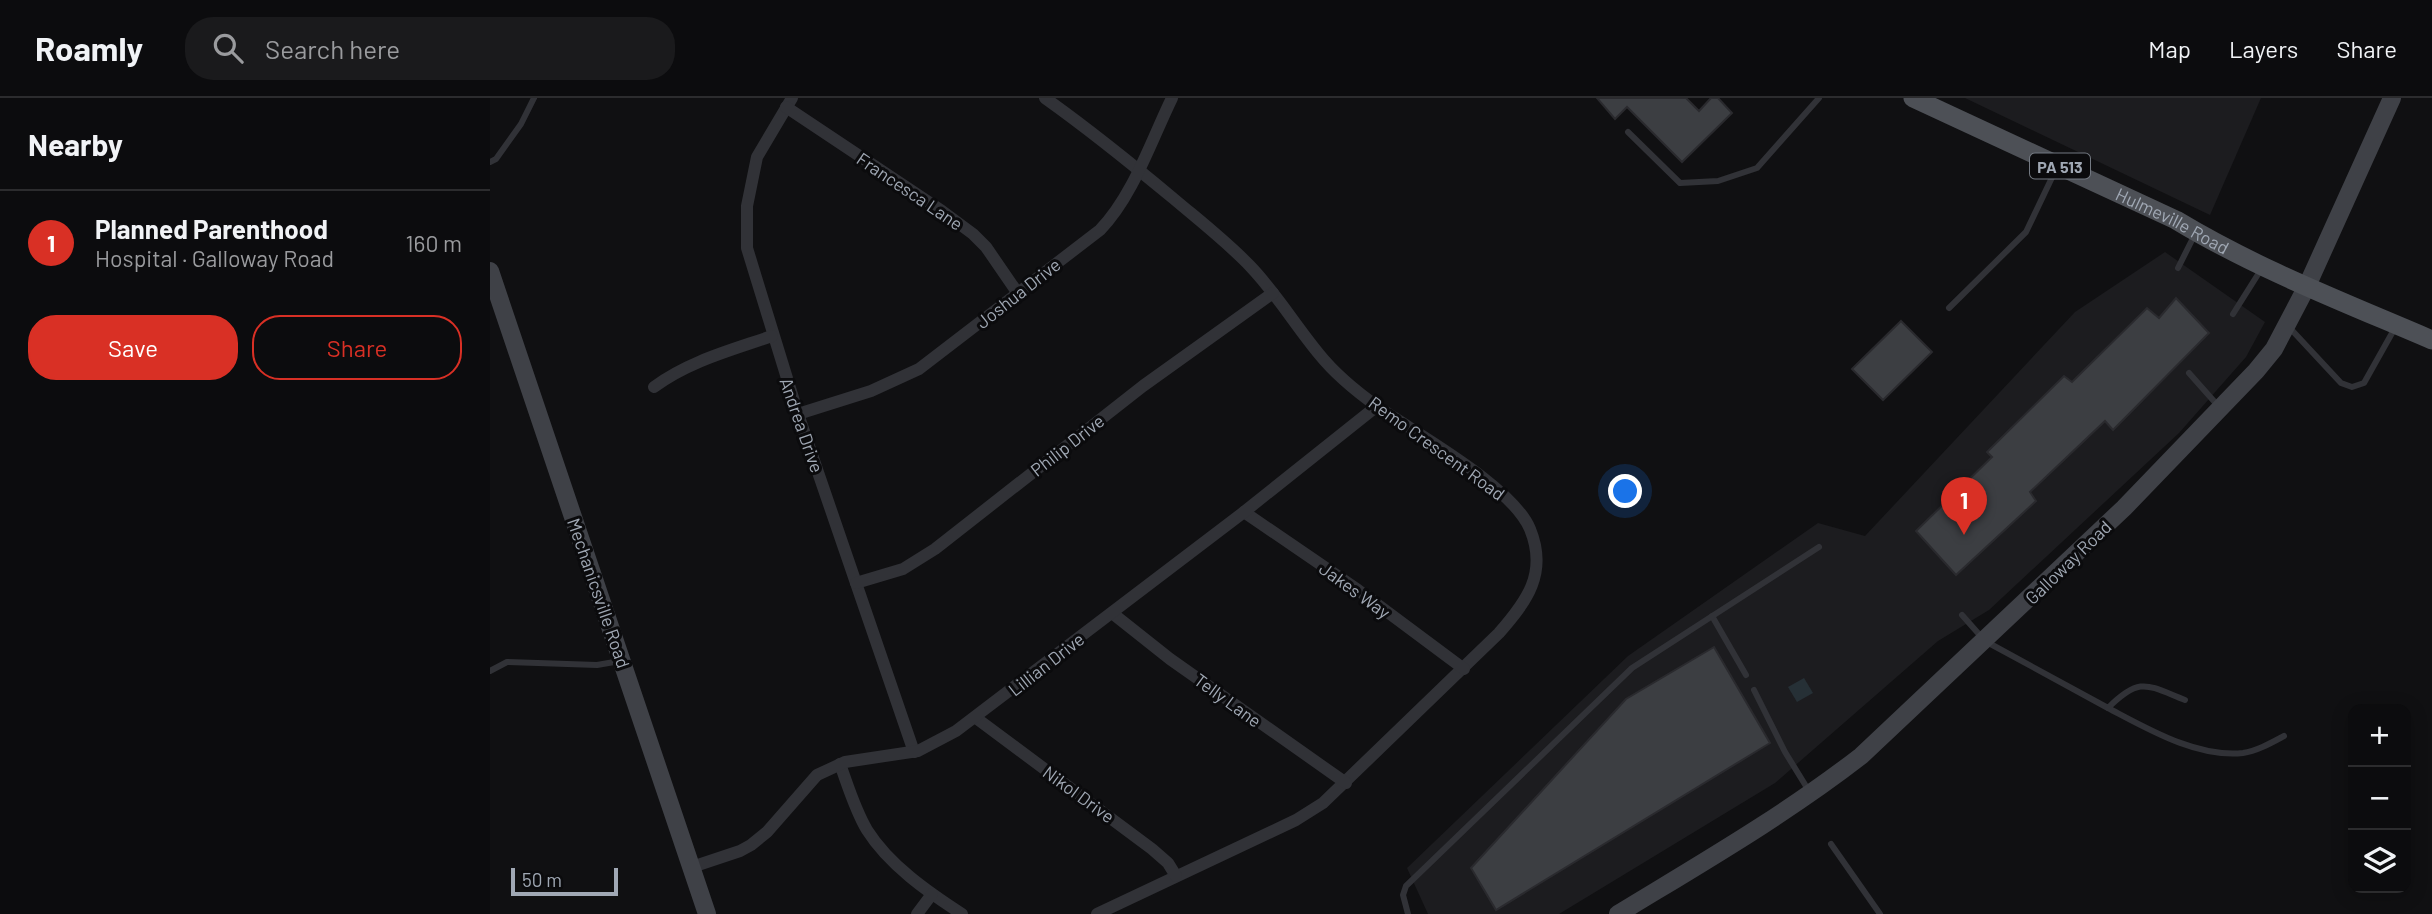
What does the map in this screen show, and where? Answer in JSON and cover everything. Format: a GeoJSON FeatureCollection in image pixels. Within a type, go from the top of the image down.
{"type":"FeatureCollection","features":[{"type":"Feature","properties":{"kind":"main road","name":"Hulmeville Road"},"geometry":{"type":"LineString","coordinates":[[1913,98],[2176,220],[2263,266],[2396,325],[2432,338]]}},
{"type":"Feature","properties":{"kind":"main road","name":"Galloway Road"},"geometry":{"type":"LineString","coordinates":[[1618,914],[1811,793],[1861,756],[2124,508],[2221,409],[2274,349],[2307,286],[2392,98]]}},
{"type":"Feature","properties":{"kind":"main road","name":"Mechanicsville Road"},"geometry":{"type":"LineString","coordinates":[[490,271],[708,914]]}},
{"type":"Feature","properties":{"kind":"street","name":"Remo Crescent Road"},"geometry":{"type":"LineString","coordinates":[[1045,98],[1138,169],[1228,244],[1273,293],[1321,357],[1344,379],[1377,406],[1468,467],[1505,496],[1524,517],[1531,531],[1537,562],[1531,591],[1500,634],[1323,803],[1296,820],[1097,914]]}},
{"type":"Feature","properties":{"kind":"street","name":"Joshua Drive"},"geometry":{"type":"LineString","coordinates":[[798,414],[871,391],[919,369],[1100,230],[1111,219],[1172,98]]}},
{"type":"Feature","properties":{"kind":"street","name":"Francesca Lane"},"geometry":{"type":"LineString","coordinates":[[789,103],[973,234],[986,247],[1017,292]]}},
{"type":"Feature","properties":{"kind":"street","name":"Andrea Drive"},"geometry":{"type":"LineString","coordinates":[[789,103],[757,157],[747,206],[747,248],[772,336],[914,752]]}},
{"type":"Feature","properties":{"kind":"street","name":"Philip Drive"},"geometry":{"type":"LineString","coordinates":[[856,583],[903,569],[935,549],[1143,386],[1273,293]]}},
{"type":"Feature","properties":{"kind":"street"},"geometry":{"type":"LineString","coordinates":[[654,387],[700,360],[772,336]]}},
{"type":"Feature","properties":{"kind":"street","name":"Lillian Drive"},"geometry":{"type":"LineString","coordinates":[[692,867],[751,845],[767,832],[817,775],[840,764],[914,752],[937,743],[976,718],[1377,406]]}},
{"type":"Feature","properties":{"kind":"street","name":"Jakes Way"},"geometry":{"type":"LineString","coordinates":[[1244,512],[1358,590],[1464,669]]}},
{"type":"Feature","properties":{"kind":"street","name":"Telly Lane"},"geometry":{"type":"LineString","coordinates":[[1112,612],[1181,667],[1346,783]]}},
{"type":"Feature","properties":{"kind":"street","name":"Nikol Drive"},"geometry":{"type":"LineString","coordinates":[[976,718],[1152,849],[1168,863],[1176,876]]}},
{"type":"Feature","properties":{"kind":"street"},"geometry":{"type":"LineString","coordinates":[[840,764],[859,816],[868,832],[896,864],[932,894],[962,914]]}},
{"type":"Feature","properties":{"kind":"street"},"geometry":{"type":"LineString","coordinates":[[917,914],[932,894]]}},
{"type":"Feature","properties":{"kind":"lane"},"geometry":{"type":"LineString","coordinates":[[490,162],[496,159],[521,124],[534,98]]}},
{"type":"Feature","properties":{"kind":"lane"},"geometry":{"type":"LineString","coordinates":[[1628,132],[1680,183],[1718,181],[1757,168],[1819,98]]}},
{"type":"Feature","properties":{"kind":"lane"},"geometry":{"type":"LineString","coordinates":[[1949,309],[2026,232],[2057,165]]}},
{"type":"Feature","properties":{"kind":"lane"},"geometry":{"type":"LineString","coordinates":[[2178,268],[2196,232]]}},
{"type":"Feature","properties":{"kind":"lane"},"geometry":{"type":"LineString","coordinates":[[2233,314],[2263,266]]}},
{"type":"Feature","properties":{"kind":"lane"},"geometry":{"type":"LineString","coordinates":[[2287,325],[2341,383],[2352,387],[2364,383],[2396,325]]}},
{"type":"Feature","properties":{"kind":"lane"},"geometry":{"type":"LineString","coordinates":[[2189,373],[2221,409]]}},
{"type":"Feature","properties":{"kind":"lane"},"geometry":{"type":"LineString","coordinates":[[1408,914],[1403,895],[1406,886],[1632,668],[1819,547]]}},
{"type":"Feature","properties":{"kind":"lane"},"geometry":{"type":"LineString","coordinates":[[1962,615],[1985,641],[2108,708],[2208,752],[2244,752],[2264,747],[2284,736]]}},
{"type":"Feature","properties":{"kind":"lane"},"geometry":{"type":"LineString","coordinates":[[1712,616],[1746,675]]}},
{"type":"Feature","properties":{"kind":"lane"},"geometry":{"type":"LineString","coordinates":[[490,671],[506,662],[597,665],[622,661]]}},
{"type":"Feature","properties":{"kind":"lane"},"geometry":{"type":"LineString","coordinates":[[2108,708],[2124,692],[2139,686],[2149,686],[2185,700]]}},
{"type":"Feature","properties":{"kind":"lane"},"geometry":{"type":"LineString","coordinates":[[1754,690],[1785,752],[1811,793]]}},
{"type":"Feature","properties":{"kind":"lane"},"geometry":{"type":"LineString","coordinates":[[1831,844],[1880,914]]}},
{"type":"Feature","properties":{"kind":"shaded area"},"geometry":{"type":"Polygon","coordinates":[[[1965,98],[2261,98],[2210,215],[1965,98]]]}},
{"type":"Feature","properties":{"kind":"shaded area"},"geometry":{"type":"Polygon","coordinates":[[[2165,252],[2265,322],[2246,357],[2179,433],[1989,610],[1938,641],[1775,783],[1559,914],[1428,914],[1407,868],[1628,656],[1818,523],[1865,536],[2075,312],[2165,252]]]}},
{"type":"Feature","properties":{"kind":"shaded area"},"geometry":{"type":"Polygon","coordinates":[[[1804,678],[1813,693],[1797,702],[1788,687],[1804,678]]]}},
{"type":"Feature","properties":{"kind":"building"},"geometry":{"type":"Polygon","coordinates":[[[1597,98],[1686,98],[1699,111],[1711,98],[1718,98],[1732,113],[1682,162],[1627,107],[1615,119],[1597,98]]]}},
{"type":"Feature","properties":{"kind":"building"},"geometry":{"type":"Polygon","coordinates":[[[2176,298],[2209,333],[2113,430],[2105,421],[2030,492],[2036,501],[1956,575],[1916,531],[1992,457],[1987,452],[2064,376],[2072,382],[2147,308],[2159,318],[2176,298]]]}},
{"type":"Feature","properties":{"kind":"building"},"geometry":{"type":"Polygon","coordinates":[[[1901,321],[1932,352],[1883,400],[1852,369],[1901,321]]]}},
{"type":"Feature","properties":{"kind":"building"},"geometry":{"type":"Polygon","coordinates":[[[1714,647],[1770,743],[1496,910],[1471,868],[1626,699],[1714,647]]]}},
{"type":"Feature","properties":{"kind":"place","name":"Planned Parenthood"},"geometry":{"type":"Point","coordinates":[1964,535]}}]}
